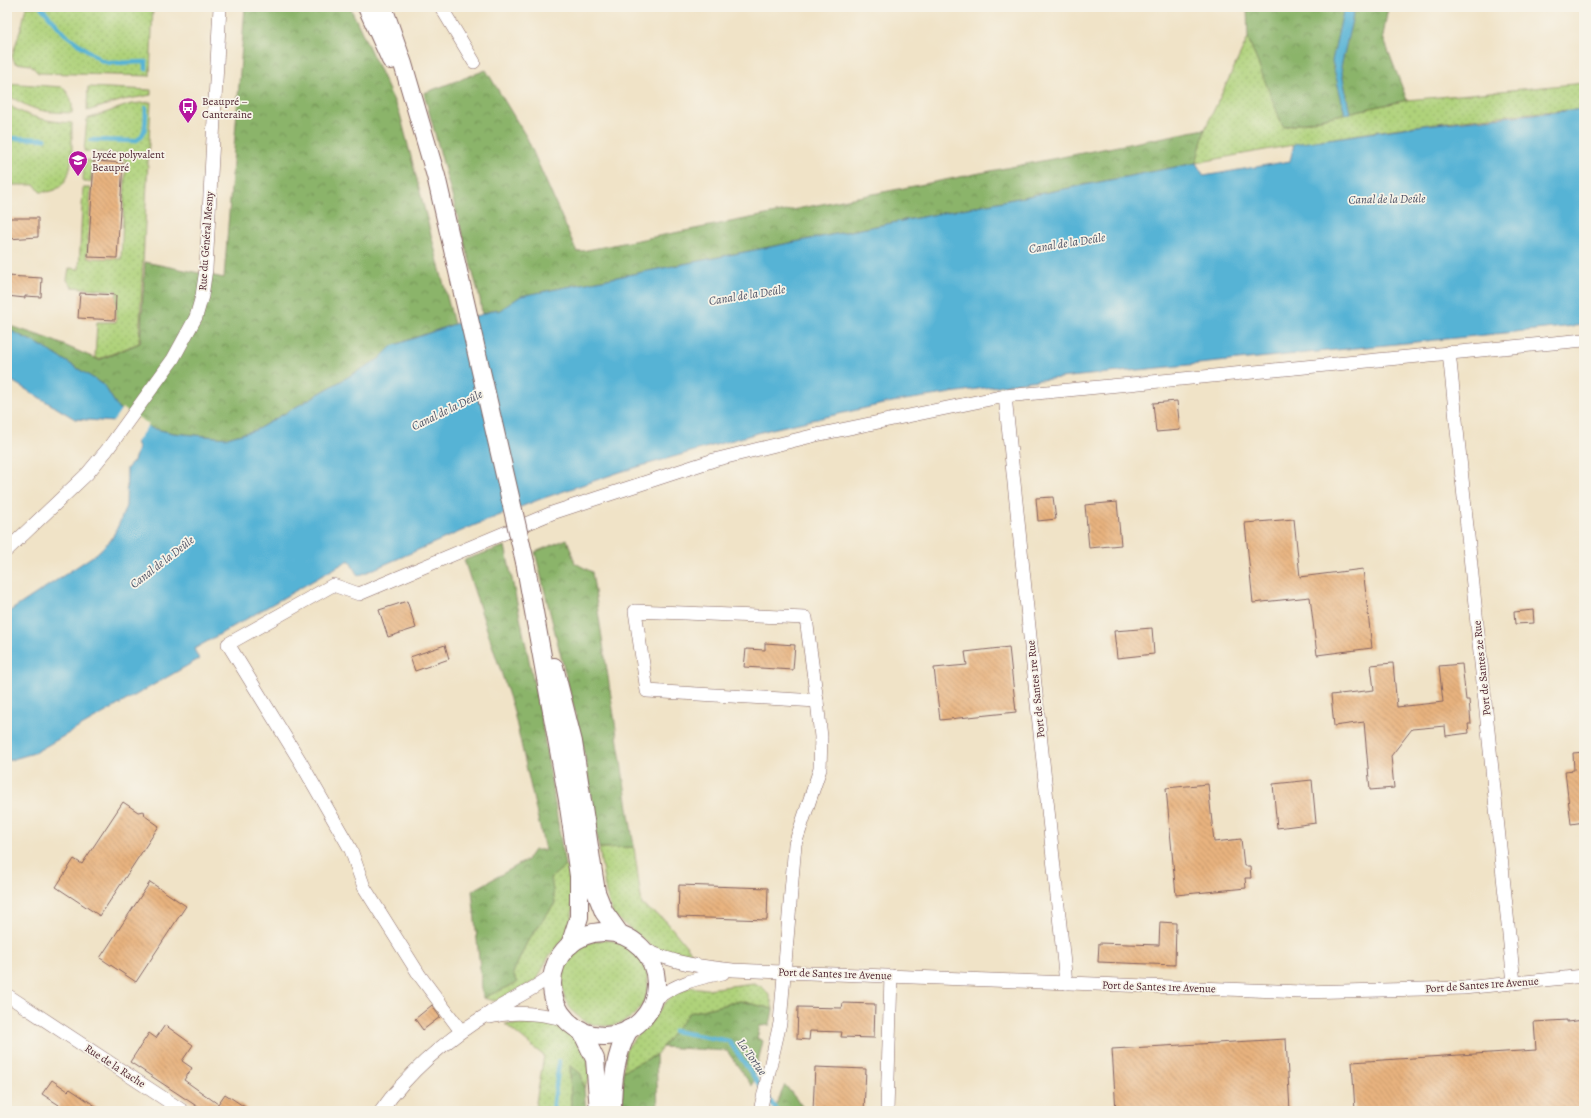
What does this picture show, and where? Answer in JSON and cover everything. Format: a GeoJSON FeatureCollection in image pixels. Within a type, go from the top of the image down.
{"type":"FeatureCollection","features":[{"type":"Feature","properties":{"kind":"main road"},"geometry":{"type":"LineString","coordinates":[[367,7],[400,79],[436,176]]}},
{"type":"Feature","properties":{"kind":"main road"},"geometry":{"type":"LineString","coordinates":[[383,7],[404,64],[436,176],[464,292],[525,562],[568,800],[579,876],[579,917],[570,945],[558,961],[553,974],[552,986],[554,999],[560,1010],[574,1025],[595,1059],[599,1111]]}},
{"type":"Feature","properties":{"kind":"main road"},"geometry":{"type":"LineString","coordinates":[[525,562],[565,705],[580,784],[598,898],[607,918],[619,933],[644,949],[656,974],[654,1001],[644,1018],[629,1030],[618,1034],[605,1036],[593,1035],[574,1025]]}},
{"type":"Feature","properties":{"kind":"main road"},"geometry":{"type":"LineString","coordinates":[[570,945],[589,934],[604,932],[619,933]]}},
{"type":"Feature","properties":{"kind":"main road"},"geometry":{"type":"LineString","coordinates":[[612,1111],[616,1064],[619,1050],[629,1030]]}},
{"type":"Feature","properties":{"kind":"street","name":"Rue du Général Mesny"},"geometry":{"type":"LineString","coordinates":[[7,550],[87,474],[107,450],[185,340],[196,317],[202,296],[206,269],[220,7]]}},
{"type":"Feature","properties":{"kind":"street"},"geometry":{"type":"LineString","coordinates":[[441,7],[474,62]]}},
{"type":"Feature","properties":{"kind":"street"},"geometry":{"type":"LineString","coordinates":[[461,1031],[420,976],[364,887],[351,850],[300,761],[228,644],[332,585],[359,594],[552,513],[618,490],[714,460],[816,435],[1005,396],[1584,340]]}},
{"type":"Feature","properties":{"kind":"street","name":"Port de Santes 2e Rue"},"geometry":{"type":"LineString","coordinates":[[1449,352],[1514,983]]}},
{"type":"Feature","properties":{"kind":"street","name":"Port de Santes 1re Rue"},"geometry":{"type":"LineString","coordinates":[[1005,396],[1066,983]]}},
{"type":"Feature","properties":{"kind":"street"},"geometry":{"type":"LineString","coordinates":[[760,1108],[779,1029],[795,844],[820,770],[822,737],[806,618],[635,611],[647,691],[817,701]]}},
{"type":"Feature","properties":{"kind":"street"},"geometry":{"type":"LineString","coordinates":[[644,949],[657,956],[679,962],[733,970]]}},
{"type":"Feature","properties":{"kind":"street"},"geometry":{"type":"LineString","coordinates":[[654,1001],[663,993],[681,983],[733,970]]}},
{"type":"Feature","properties":{"kind":"street","name":"Port de Santes 1re Avenue"},"geometry":{"type":"LineString","coordinates":[[733,970],[1301,992],[1407,990],[1514,983],[1584,976]]}},
{"type":"Feature","properties":{"kind":"street"},"geometry":{"type":"LineString","coordinates":[[381,1111],[404,1082],[421,1064],[461,1031],[537,987],[553,974]]}},
{"type":"Feature","properties":{"kind":"street"},"geometry":{"type":"LineString","coordinates":[[887,1111],[891,976]]}},
{"type":"Feature","properties":{"kind":"street","name":"Rue de la Rache"},"geometry":{"type":"LineString","coordinates":[[7,995],[183,1111]]}},
{"type":"Feature","properties":{"kind":"street"},"geometry":{"type":"LineString","coordinates":[[475,1022],[497,1015],[542,1014],[574,1025]]}},
{"type":"Feature","properties":{"kind":"green space"},"geometry":{"type":"Polygon","coordinates":[[[26,7],[153,7],[150,76],[38,73],[31,65],[15,63],[12,56],[26,7]]]}},
{"type":"Feature","properties":{"kind":"green space"},"geometry":{"type":"Polygon","coordinates":[[[245,7],[350,7],[400,114],[454,324],[392,346],[379,359],[256,430],[227,438],[173,433],[151,428],[118,408],[104,385],[40,345],[7,329],[7,325],[47,338],[99,360],[140,343],[145,262],[224,278],[245,7]]]}},
{"type":"Feature","properties":{"kind":"green space"},"geometry":{"type":"Polygon","coordinates":[[[1247,7],[1388,7],[1383,37],[1407,100],[1283,127],[1248,38],[1247,7]]]}},
{"type":"Feature","properties":{"kind":"green space"},"geometry":{"type":"Polygon","coordinates":[[[1248,38],[1284,127],[1407,100],[1584,83],[1584,109],[1487,117],[1438,123],[1292,145],[1196,163],[1205,129],[1248,38]]]}},
{"type":"Feature","properties":{"kind":"green space"},"geometry":{"type":"Polygon","coordinates":[[[486,70],[527,138],[577,252],[1205,129],[1196,163],[521,296],[500,311],[497,311],[496,309],[482,314],[480,299],[424,93],[486,70]]]}},
{"type":"Feature","properties":{"kind":"green space"},"geometry":{"type":"Polygon","coordinates":[[[7,83],[62,87],[70,98],[72,113],[38,110],[24,104],[7,95],[7,83]]]}},
{"type":"Feature","properties":{"kind":"green space"},"geometry":{"type":"Polygon","coordinates":[[[88,87],[151,90],[151,95],[123,100],[87,111],[88,87]]]}},
{"type":"Feature","properties":{"kind":"green space"},"geometry":{"type":"Polygon","coordinates":[[[151,102],[139,343],[99,359],[95,358],[97,322],[116,322],[117,291],[72,287],[67,280],[69,268],[79,269],[83,188],[91,188],[87,258],[121,259],[126,160],[121,160],[121,154],[84,151],[87,119],[131,104],[151,102]]]}},
{"type":"Feature","properties":{"kind":"green space"},"geometry":{"type":"Polygon","coordinates":[[[7,104],[30,116],[72,123],[70,169],[67,178],[62,185],[55,190],[50,192],[40,192],[35,185],[7,185],[7,104]]]}},
{"type":"Feature","properties":{"kind":"green space"},"geometry":{"type":"Polygon","coordinates":[[[84,160],[92,161],[91,182],[83,182],[84,160]]]}},
{"type":"Feature","properties":{"kind":"green space"},"geometry":{"type":"Polygon","coordinates":[[[567,539],[575,563],[592,572],[634,847],[599,848],[583,745],[535,552],[567,539]]]}},
{"type":"Feature","properties":{"kind":"green space"},"geometry":{"type":"Polygon","coordinates":[[[505,546],[541,717],[565,866],[551,878],[555,903],[527,942],[513,973],[517,983],[483,998],[472,891],[527,860],[534,850],[545,850],[513,708],[464,560],[505,546]]]}},
{"type":"Feature","properties":{"kind":"green space"},"geometry":{"type":"Polygon","coordinates":[[[634,847],[642,905],[666,921],[696,958],[656,950],[613,915],[606,893],[599,848],[634,847]]]}},
{"type":"Feature","properties":{"kind":"green space"},"geometry":{"type":"Polygon","coordinates":[[[565,866],[569,870],[573,892],[572,923],[565,938],[549,956],[537,980],[495,1001],[483,998],[517,983],[513,973],[527,942],[555,903],[550,878],[565,866]]]}},
{"type":"Feature","properties":{"kind":"green space"},"geometry":{"type":"Polygon","coordinates":[[[605,940],[621,944],[635,953],[644,967],[648,983],[644,999],[635,1013],[621,1022],[605,1026],[589,1022],[575,1013],[566,999],[562,983],[566,967],[575,953],[589,944],[605,940]]]}},
{"type":"Feature","properties":{"kind":"green space"},"geometry":{"type":"Polygon","coordinates":[[[754,983],[765,990],[771,1000],[773,1009],[740,1001],[689,1013],[656,1055],[623,1071],[626,1049],[675,993],[690,987],[707,989],[754,983]]]}},
{"type":"Feature","properties":{"kind":"green space"},"geometry":{"type":"Polygon","coordinates":[[[740,1001],[773,1009],[770,1025],[760,1026],[757,1038],[763,1041],[752,1086],[727,1051],[662,1047],[689,1013],[740,1001]]]}},
{"type":"Feature","properties":{"kind":"green space"},"geometry":{"type":"Polygon","coordinates":[[[547,1022],[567,1030],[587,1056],[590,1077],[584,1088],[581,1074],[570,1066],[571,1111],[533,1111],[535,1108],[544,1056],[505,1024],[547,1022]]]}},
{"type":"Feature","properties":{"kind":"green space"},"geometry":{"type":"Polygon","coordinates":[[[656,1055],[658,1111],[622,1111],[623,1071],[656,1055]]]}},
{"type":"Feature","properties":{"kind":"green space"},"geometry":{"type":"Polygon","coordinates":[[[570,1065],[581,1074],[586,1111],[571,1111],[570,1065]]]}},
{"type":"Feature","properties":{"kind":"green space"},"geometry":{"type":"Polygon","coordinates":[[[785,1085],[806,1111],[773,1111],[785,1085]]]}},
{"type":"Feature","properties":{"kind":"water"},"geometry":{"type":"Polygon","coordinates":[[[1344,7],[1355,7],[1341,67],[1350,113],[1345,114],[1332,61],[1344,7]]]}},
{"type":"Feature","properties":{"kind":"water","name":"Canal de la Deûle"},"geometry":{"type":"Polygon","coordinates":[[[1584,109],[1584,325],[1030,381],[892,402],[772,429],[620,472],[538,500],[473,526],[358,576],[349,560],[194,649],[199,659],[34,753],[7,761],[7,613],[96,554],[111,540],[126,506],[127,468],[134,461],[138,448],[135,439],[127,428],[114,422],[75,419],[7,378],[7,329],[40,345],[104,385],[118,408],[151,428],[173,433],[227,438],[256,430],[379,359],[392,346],[497,309],[497,311],[500,310],[521,296],[1196,163],[1204,176],[1290,161],[1294,144],[1425,125],[1584,109]]]}},
{"type":"Feature","properties":{"kind":"pier"},"geometry":{"type":"Polygon","coordinates":[[[122,408],[149,424],[135,444],[134,439],[126,429],[111,424],[122,408]]]}},
{"type":"Feature","properties":{"kind":"building"},"geometry":{"type":"Polygon","coordinates":[[[94,161],[123,163],[117,258],[88,257],[94,161]]]}},
{"type":"Feature","properties":{"kind":"building"},"geometry":{"type":"Polygon","coordinates":[[[7,218],[38,218],[38,237],[8,239],[7,218]]]}},
{"type":"Feature","properties":{"kind":"building"},"geometry":{"type":"Polygon","coordinates":[[[7,276],[42,278],[41,297],[25,296],[25,298],[7,296],[7,276]]]}},
{"type":"Feature","properties":{"kind":"building"},"geometry":{"type":"Polygon","coordinates":[[[80,293],[116,295],[115,320],[78,318],[80,293]]]}},
{"type":"Feature","properties":{"kind":"building"},"geometry":{"type":"Polygon","coordinates":[[[1177,401],[1180,430],[1156,432],[1153,403],[1177,401]]]}},
{"type":"Feature","properties":{"kind":"building"},"geometry":{"type":"Polygon","coordinates":[[[1053,497],[1056,519],[1038,521],[1036,498],[1053,497]]]}},
{"type":"Feature","properties":{"kind":"building"},"geometry":{"type":"Polygon","coordinates":[[[1117,502],[1121,545],[1089,548],[1085,505],[1117,502]]]}},
{"type":"Feature","properties":{"kind":"building"},"geometry":{"type":"Polygon","coordinates":[[[1294,519],[1300,577],[1363,569],[1372,648],[1317,655],[1310,597],[1253,603],[1245,523],[1294,519]]]}},
{"type":"Feature","properties":{"kind":"building"},"geometry":{"type":"Polygon","coordinates":[[[407,601],[416,628],[388,637],[379,610],[407,601]]]}},
{"type":"Feature","properties":{"kind":"building"},"geometry":{"type":"Polygon","coordinates":[[[1533,610],[1534,623],[1515,624],[1514,612],[1533,610]]]}},
{"type":"Feature","properties":{"kind":"building"},"geometry":{"type":"Polygon","coordinates":[[[1152,628],[1154,654],[1117,658],[1114,631],[1152,628]]]}},
{"type":"Feature","properties":{"kind":"building"},"geometry":{"type":"Polygon","coordinates":[[[765,643],[795,645],[793,670],[744,667],[746,649],[765,650],[765,643]]]}},
{"type":"Feature","properties":{"kind":"building"},"geometry":{"type":"Polygon","coordinates":[[[445,645],[449,659],[415,671],[410,657],[445,645]]]}},
{"type":"Feature","properties":{"kind":"building"},"geometry":{"type":"Polygon","coordinates":[[[1009,647],[1016,712],[940,720],[934,668],[967,665],[965,652],[1009,647]]]}},
{"type":"Feature","properties":{"kind":"building"},"geometry":{"type":"Polygon","coordinates":[[[1393,663],[1397,707],[1443,702],[1439,666],[1462,664],[1466,700],[1469,700],[1471,724],[1468,724],[1469,733],[1446,736],[1445,726],[1412,729],[1391,756],[1394,788],[1370,790],[1364,722],[1334,726],[1331,695],[1374,690],[1371,665],[1393,663]]]}},
{"type":"Feature","properties":{"kind":"building"},"geometry":{"type":"Polygon","coordinates":[[[1584,752],[1584,822],[1571,824],[1565,771],[1574,770],[1573,753],[1584,752]]]}},
{"type":"Feature","properties":{"kind":"building"},"geometry":{"type":"Polygon","coordinates":[[[1312,780],[1316,823],[1277,828],[1273,784],[1312,780]]]}},
{"type":"Feature","properties":{"kind":"building"},"geometry":{"type":"Polygon","coordinates":[[[1208,784],[1214,842],[1241,839],[1244,866],[1250,866],[1251,878],[1245,878],[1246,888],[1176,895],[1166,788],[1208,784]]]}},
{"type":"Feature","properties":{"kind":"building"},"geometry":{"type":"Polygon","coordinates":[[[123,802],[138,812],[144,811],[145,816],[159,826],[100,916],[56,887],[74,859],[82,864],[123,802]]]}},
{"type":"Feature","properties":{"kind":"building"},"geometry":{"type":"Polygon","coordinates":[[[150,882],[186,906],[136,982],[100,958],[150,882]]]}},
{"type":"Feature","properties":{"kind":"building"},"geometry":{"type":"Polygon","coordinates":[[[679,885],[768,888],[767,920],[678,917],[679,885]]]}},
{"type":"Feature","properties":{"kind":"building"},"geometry":{"type":"Polygon","coordinates":[[[1160,922],[1176,923],[1175,965],[1098,962],[1099,943],[1159,945],[1160,922]]]}},
{"type":"Feature","properties":{"kind":"building"},"geometry":{"type":"Polygon","coordinates":[[[843,1003],[875,1004],[874,1038],[841,1037],[842,1032],[810,1031],[809,1040],[797,1039],[798,1007],[842,1008],[843,1003]]]}},
{"type":"Feature","properties":{"kind":"building"},"geometry":{"type":"Polygon","coordinates":[[[432,1005],[440,1017],[423,1030],[415,1019],[432,1005]]]}},
{"type":"Feature","properties":{"kind":"building"},"geometry":{"type":"Polygon","coordinates":[[[1567,1020],[1567,1022],[1584,1020],[1584,1111],[1355,1111],[1352,1062],[1536,1050],[1534,1022],[1567,1020]]]}},
{"type":"Feature","properties":{"kind":"building"},"geometry":{"type":"Polygon","coordinates":[[[165,1025],[193,1045],[182,1061],[192,1068],[184,1080],[218,1104],[225,1094],[251,1111],[204,1111],[130,1062],[149,1033],[156,1038],[165,1025]]]}},
{"type":"Feature","properties":{"kind":"building"},"geometry":{"type":"Polygon","coordinates":[[[1286,1039],[1290,1111],[1116,1111],[1112,1049],[1286,1039]]]}},
{"type":"Feature","properties":{"kind":"building"},"geometry":{"type":"Polygon","coordinates":[[[815,1067],[866,1069],[864,1111],[813,1110],[815,1067]]]}},
{"type":"Feature","properties":{"kind":"building"},"geometry":{"type":"Polygon","coordinates":[[[52,1080],[68,1091],[70,1089],[103,1111],[55,1111],[59,1105],[42,1094],[52,1080]]]}},
{"type":"Feature","properties":{"kind":"waterway"},"geometry":{"type":"LineString","coordinates":[[41,7],[65,34],[102,61],[111,63],[146,62],[146,69]]}},
{"type":"Feature","properties":{"kind":"waterway"},"geometry":{"type":"LineString","coordinates":[[91,140],[135,141],[139,139],[144,132],[146,108]]}},
{"type":"Feature","properties":{"kind":"waterway"},"geometry":{"type":"LineString","coordinates":[[7,138],[45,139]]}},
{"type":"Feature","properties":{"kind":"waterway","name":"La Tortue"},"geometry":{"type":"LineString","coordinates":[[674,1031],[729,1041],[763,1090]]}},
{"type":"Feature","properties":{"kind":"waterway","name":"La Tortue"},"geometry":{"type":"LineString","coordinates":[[553,1111],[559,1061]]}},
{"type":"Feature","properties":{"kind":"waterway","name":"La Tortue"},"geometry":{"type":"LineString","coordinates":[[767,1096],[777,1111]]}},
{"type":"Feature","properties":{"kind":"place","name":"Beaupré – Canteraine"},"geometry":{"type":"Point","coordinates":[188,124]}},
{"type":"Feature","properties":{"kind":"place","name":"Lycée polyvalent Beaupré"},"geometry":{"type":"Point","coordinates":[78,177]}}]}
